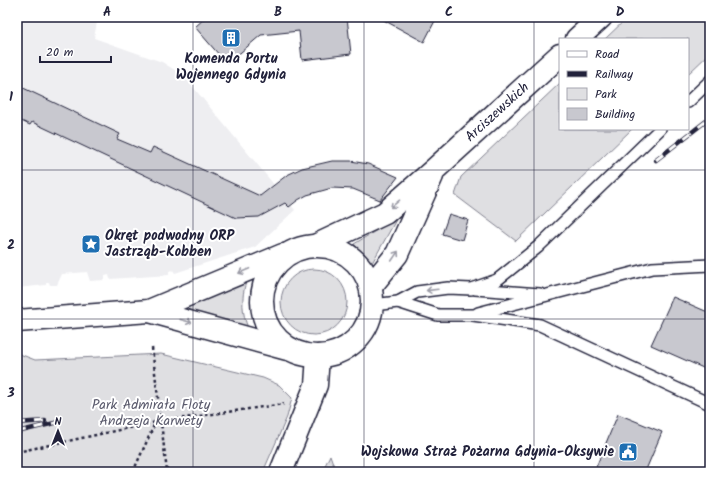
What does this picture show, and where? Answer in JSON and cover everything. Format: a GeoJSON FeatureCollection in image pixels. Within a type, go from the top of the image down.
{"type":"FeatureCollection","features":[{"type":"Feature","properties":{"kind":"street"},"geometry":{"type":"LineString","coordinates":[[578,38],[601,17]]}},
{"type":"Feature","properties":{"kind":"street","name":"Arciszewskich"},"geometry":{"type":"LineString","coordinates":[[317,245],[385,213],[435,170],[559,56]]}},
{"type":"Feature","properties":{"kind":"street","name":"Arciszewskich"},"geometry":{"type":"LineString","coordinates":[[372,296],[397,254],[435,170]]}},
{"type":"Feature","properties":{"kind":"street"},"geometry":{"type":"LineString","coordinates":[[17,321],[149,311],[293,250],[317,245],[337,250],[355,261],[364,272],[372,296],[366,328],[355,341],[341,351],[318,356],[304,355],[149,311]]}},
{"type":"Feature","properties":{"kind":"street"},"geometry":{"type":"LineString","coordinates":[[290,350],[278,340],[268,328],[263,314],[261,299],[264,284],[270,270],[280,259],[293,250]]}},
{"type":"Feature","properties":{"kind":"street"},"geometry":{"type":"LineString","coordinates":[[281,472],[316,385],[318,356]]}},
{"type":"Feature","properties":{"kind":"lane"},"geometry":{"type":"LineString","coordinates":[[689,101],[710,81]]}},
{"type":"Feature","properties":{"kind":"lane"},"geometry":{"type":"LineString","coordinates":[[471,289],[497,280],[538,247],[659,130]]}},
{"type":"Feature","properties":{"kind":"lane"},"geometry":{"type":"LineString","coordinates":[[473,315],[652,268],[710,265]]}},
{"type":"Feature","properties":{"kind":"lane"},"geometry":{"type":"LineString","coordinates":[[398,302],[417,292],[448,288],[550,295]]}},
{"type":"Feature","properties":{"kind":"lane"},"geometry":{"type":"LineString","coordinates":[[372,296],[398,302],[438,315],[473,315],[540,325],[710,404]]}},
{"type":"Feature","properties":{"kind":"path"},"geometry":{"type":"LineString","coordinates":[[152,348],[167,472]]}},
{"type":"Feature","properties":{"kind":"path"},"geometry":{"type":"LineString","coordinates":[[17,452],[162,421],[283,404],[308,405]]}},
{"type":"Feature","properties":{"kind":"path"},"geometry":{"type":"LineString","coordinates":[[133,472],[160,412]]}},
{"type":"Feature","properties":{"kind":"shaded area"},"geometry":{"type":"Polygon","coordinates":[[[17,17],[98,17],[94,38],[162,62],[184,76],[295,210],[255,247],[175,273],[173,270],[169,271],[169,275],[110,279],[109,275],[105,276],[105,280],[90,281],[87,272],[62,274],[57,285],[50,285],[49,282],[46,282],[46,285],[17,288],[17,17]]]}},
{"type":"Feature","properties":{"kind":"green space"},"geometry":{"type":"Polygon","coordinates":[[[628,17],[710,17],[710,53],[689,73],[689,38],[606,38],[628,17]]]}},
{"type":"Feature","properties":{"kind":"green space"},"geometry":{"type":"Polygon","coordinates":[[[559,84],[559,130],[631,130],[516,241],[455,195],[461,177],[559,84]]]}},
{"type":"Feature","properties":{"kind":"green space"},"geometry":{"type":"Polygon","coordinates":[[[397,218],[372,263],[354,244],[397,218]]]}},
{"type":"Feature","properties":{"kind":"green space"},"geometry":{"type":"Polygon","coordinates":[[[308,269],[320,269],[327,271],[338,278],[345,289],[347,302],[345,315],[338,326],[327,333],[320,335],[308,335],[301,333],[290,326],[283,315],[281,308],[281,296],[283,289],[290,278],[301,271],[308,269]]]}},
{"type":"Feature","properties":{"kind":"green space"},"geometry":{"type":"Polygon","coordinates":[[[246,282],[243,294],[243,305],[244,317],[248,328],[168,309],[246,282]]]}},
{"type":"Feature","properties":{"kind":"green space","name":"Park Admirała Floty Andrzeja Karwety"},"geometry":{"type":"Polygon","coordinates":[[[17,353],[35,360],[161,354],[263,378],[279,385],[292,398],[287,417],[263,472],[17,472],[17,353]]]}},
{"type":"Feature","properties":{"kind":"green space"},"geometry":{"type":"Polygon","coordinates":[[[330,455],[336,472],[322,472],[330,455]]]}},
{"type":"Feature","properties":{"kind":"building","name":"Komenda Portu Wojennego Gdynia"},"geometry":{"type":"Polygon","coordinates":[[[206,17],[347,17],[351,54],[302,60],[299,31],[261,35],[227,64],[195,27],[206,17]]]}},
{"type":"Feature","properties":{"kind":"building"},"geometry":{"type":"Polygon","coordinates":[[[378,17],[437,17],[424,42],[378,17]]]}},
{"type":"Feature","properties":{"kind":"building"},"geometry":{"type":"Polygon","coordinates":[[[17,85],[120,134],[117,139],[150,153],[153,147],[260,196],[287,175],[302,168],[332,161],[351,161],[368,164],[398,177],[380,200],[353,189],[332,188],[307,195],[289,207],[285,203],[259,217],[236,218],[32,122],[30,125],[17,119],[17,85]]]}},
{"type":"Feature","properties":{"kind":"building"},"geometry":{"type":"Polygon","coordinates":[[[449,214],[468,220],[462,240],[442,234],[449,214]]]}},
{"type":"Feature","properties":{"kind":"building"},"geometry":{"type":"Polygon","coordinates":[[[673,297],[710,313],[710,371],[651,345],[673,297]]]}},
{"type":"Feature","properties":{"kind":"building","name":"Wojskowa Straż Pożarna Gdynia-Oksywie"},"geometry":{"type":"Polygon","coordinates":[[[618,414],[662,432],[645,472],[594,472],[618,414]]]}},
{"type":"Feature","properties":{"kind":"railway"},"geometry":{"type":"LineString","coordinates":[[656,160],[710,118]]}},
{"type":"Feature","properties":{"kind":"railway"},"geometry":{"type":"LineString","coordinates":[[17,423],[45,421]]}},
{"type":"Feature","properties":{"kind":"railway"},"geometry":{"type":"LineString","coordinates":[[17,432],[59,422]]}},
{"type":"Feature","properties":{"kind":"place","name":"Komenda Portu Wojennego Gdynia"},"geometry":{"type":"Point","coordinates":[231,38]}},
{"type":"Feature","properties":{"kind":"place","name":"Okręt podwodny ORP Jastrząb-Kobben"},"geometry":{"type":"Point","coordinates":[91,244]}},
{"type":"Feature","properties":{"kind":"place","name":"Wojskowa Straż Pożarna Gdynia-Oksywie"},"geometry":{"type":"Point","coordinates":[628,452]}}]}
